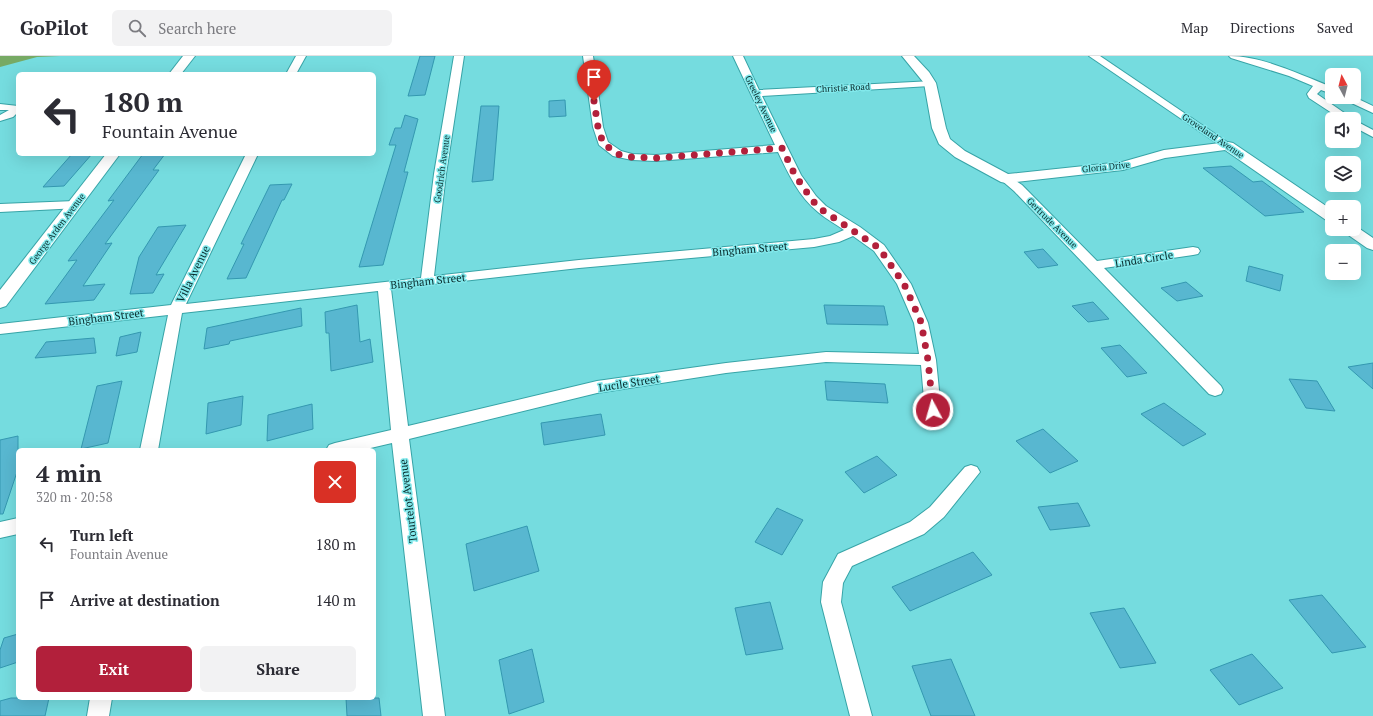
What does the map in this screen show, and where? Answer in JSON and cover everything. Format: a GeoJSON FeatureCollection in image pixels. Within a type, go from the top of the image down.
{"type":"FeatureCollection","features":[{"type":"Feature","properties":{"kind":"street"},"geometry":{"type":"LineString","coordinates":[[177,72],[189,56]]}},
{"type":"Feature","properties":{"kind":"street"},"geometry":{"type":"LineString","coordinates":[[292,72],[300,56]]}},
{"type":"Feature","properties":{"kind":"street","name":"Goodrich Avenue"},"geometry":{"type":"LineString","coordinates":[[427,281],[440,174],[459,56]]}},
{"type":"Feature","properties":{"kind":"street"},"geometry":{"type":"LineString","coordinates":[[588,56],[598,127],[603,143],[617,154],[632,157],[656,158],[782,148]]}},
{"type":"Feature","properties":{"kind":"street","name":"Greeley Avenue"},"geometry":{"type":"LineString","coordinates":[[738,56],[795,175],[812,200],[822,210],[855,230],[879,248],[904,284],[921,322],[928,360],[933,410]]}},
{"type":"Feature","properties":{"kind":"street","name":"Gertrude Avenue"},"geometry":{"type":"LineString","coordinates":[[908,56],[926,75],[930,83],[939,128],[944,141],[960,154],[1006,179],[1018,188],[1215,390]]}},
{"type":"Feature","properties":{"kind":"street","name":"Groveland Avenue"},"geometry":{"type":"LineString","coordinates":[[1094,56],[1325,212]]}},
{"type":"Feature","properties":{"kind":"street"},"geometry":{"type":"LineString","coordinates":[[1234,56],[1282,71],[1325,88]]}},
{"type":"Feature","properties":{"kind":"street","name":"Christie Road"},"geometry":{"type":"LineString","coordinates":[[756,93],[930,83]]}},
{"type":"Feature","properties":{"kind":"street"},"geometry":{"type":"LineString","coordinates":[[1321,86],[1314,90],[1312,94],[1313,96],[1337,112]]}},
{"type":"Feature","properties":{"kind":"street"},"geometry":{"type":"LineString","coordinates":[[1361,104],[1373,110]]}},
{"type":"Feature","properties":{"kind":"street"},"geometry":{"type":"LineString","coordinates":[[0,107],[9,106],[16,108],[10,114],[0,118]]}},
{"type":"Feature","properties":{"kind":"street"},"geometry":{"type":"LineString","coordinates":[[1361,126],[1373,134]]}},
{"type":"Feature","properties":{"kind":"street","name":"Gloria Drive"},"geometry":{"type":"LineString","coordinates":[[1006,179],[1123,166],[1164,154],[1228,146]]}},
{"type":"Feature","properties":{"kind":"street","name":"George Arden Avenue"},"geometry":{"type":"LineString","coordinates":[[0,302],[76,205],[112,156]]}},
{"type":"Feature","properties":{"kind":"street","name":"Villa Avenue"},"geometry":{"type":"LineString","coordinates":[[149,448],[176,309],[251,156]]}},
{"type":"Feature","properties":{"kind":"street"},"geometry":{"type":"LineString","coordinates":[[0,208],[76,205]]}},
{"type":"Feature","properties":{"kind":"street","name":"Bingham Street"},"geometry":{"type":"LineString","coordinates":[[0,329],[579,264],[814,243],[834,239],[855,230]]}},
{"type":"Feature","properties":{"kind":"street"},"geometry":{"type":"LineString","coordinates":[[1360,236],[1373,245]]}},
{"type":"Feature","properties":{"kind":"street","name":"Linda Circle"},"geometry":{"type":"LineString","coordinates":[[1094,266],[1193,251]]}},
{"type":"Feature","properties":{"kind":"street","name":"Tourtelot Avenue"},"geometry":{"type":"LineString","coordinates":[[384,286],[400,434],[434,716]]}},
{"type":"Feature","properties":{"kind":"street","name":"Lucile Street"},"geometry":{"type":"LineString","coordinates":[[343,448],[597,387],[726,368],[826,357],[928,360]]}},
{"type":"Feature","properties":{"kind":"street"},"geometry":{"type":"LineString","coordinates":[[861,716],[831,602],[833,582],[845,560],[906,534],[937,512],[970,472]]}},
{"type":"Feature","properties":{"kind":"street"},"geometry":{"type":"LineString","coordinates":[[0,530],[16,526]]}},
{"type":"Feature","properties":{"kind":"street"},"geometry":{"type":"LineString","coordinates":[[98,716],[101,700]]}},
{"type":"Feature","properties":{"kind":"green space"},"geometry":{"type":"Polygon","coordinates":[[[0,56],[60,56],[37,57],[0,67],[0,56]]]}},
{"type":"Feature","properties":{"kind":"building"},"geometry":{"type":"Polygon","coordinates":[[[420,56],[435,56],[425,95],[408,96],[420,56]]]}},
{"type":"Feature","properties":{"kind":"building"},"geometry":{"type":"Polygon","coordinates":[[[565,100],[566,116],[549,117],[549,101],[565,100]]]}},
{"type":"Feature","properties":{"kind":"building"},"geometry":{"type":"Polygon","coordinates":[[[481,106],[499,106],[493,180],[472,182],[481,106]]]}},
{"type":"Feature","properties":{"kind":"building"},"geometry":{"type":"Polygon","coordinates":[[[405,115],[418,119],[404,172],[408,172],[383,265],[359,267],[396,145],[389,145],[395,128],[401,128],[405,115]]]}},
{"type":"Feature","properties":{"kind":"building"},"geometry":{"type":"Polygon","coordinates":[[[70,156],[90,156],[64,186],[43,187],[70,156]]]}},
{"type":"Feature","properties":{"kind":"building"},"geometry":{"type":"Polygon","coordinates":[[[142,156],[164,156],[153,170],[159,170],[105,244],[112,243],[83,286],[105,284],[94,300],[45,304],[77,260],[68,261],[114,200],[108,201],[142,156]]]}},
{"type":"Feature","properties":{"kind":"building"},"geometry":{"type":"Polygon","coordinates":[[[1231,166],[1253,182],[1262,181],[1304,212],[1265,216],[1203,168],[1231,166]]]}},
{"type":"Feature","properties":{"kind":"building"},"geometry":{"type":"Polygon","coordinates":[[[292,184],[284,200],[282,200],[246,278],[227,279],[244,244],[241,244],[270,185],[292,184]]]}},
{"type":"Feature","properties":{"kind":"building"},"geometry":{"type":"Polygon","coordinates":[[[186,225],[156,275],[164,274],[153,293],[130,294],[139,257],[158,227],[186,225]]]}},
{"type":"Feature","properties":{"kind":"building"},"geometry":{"type":"Polygon","coordinates":[[[1043,249],[1058,265],[1038,268],[1024,252],[1043,249]]]}},
{"type":"Feature","properties":{"kind":"building"},"geometry":{"type":"Polygon","coordinates":[[[1249,266],[1283,275],[1280,291],[1246,281],[1249,266]]]}},
{"type":"Feature","properties":{"kind":"building"},"geometry":{"type":"Polygon","coordinates":[[[1186,282],[1203,296],[1177,301],[1161,288],[1186,282]]]}},
{"type":"Feature","properties":{"kind":"building"},"geometry":{"type":"Polygon","coordinates":[[[1093,302],[1109,319],[1088,322],[1072,306],[1093,302]]]}},
{"type":"Feature","properties":{"kind":"building"},"geometry":{"type":"Polygon","coordinates":[[[357,305],[360,342],[370,339],[373,362],[331,371],[329,333],[326,333],[325,312],[357,305]]]}},
{"type":"Feature","properties":{"kind":"building"},"geometry":{"type":"Polygon","coordinates":[[[824,305],[884,306],[888,325],[827,324],[824,305]]]}},
{"type":"Feature","properties":{"kind":"building"},"geometry":{"type":"Polygon","coordinates":[[[301,308],[302,326],[230,341],[229,344],[204,349],[207,328],[301,308]]]}},
{"type":"Feature","properties":{"kind":"building"},"geometry":{"type":"Polygon","coordinates":[[[141,332],[137,352],[116,356],[120,337],[141,332]]]}},
{"type":"Feature","properties":{"kind":"building"},"geometry":{"type":"Polygon","coordinates":[[[94,338],[96,353],[35,358],[46,342],[94,338]]]}},
{"type":"Feature","properties":{"kind":"building"},"geometry":{"type":"Polygon","coordinates":[[[1120,345],[1147,373],[1127,377],[1101,348],[1120,345]]]}},
{"type":"Feature","properties":{"kind":"building"},"geometry":{"type":"Polygon","coordinates":[[[1373,363],[1373,389],[1348,367],[1373,363]]]}},
{"type":"Feature","properties":{"kind":"building"},"geometry":{"type":"Polygon","coordinates":[[[1289,379],[1317,381],[1335,411],[1306,408],[1289,379]]]}},
{"type":"Feature","properties":{"kind":"building"},"geometry":{"type":"Polygon","coordinates":[[[122,381],[108,443],[81,448],[97,386],[122,381]]]}},
{"type":"Feature","properties":{"kind":"building"},"geometry":{"type":"Polygon","coordinates":[[[825,381],[885,384],[888,403],[827,400],[825,381]]]}},
{"type":"Feature","properties":{"kind":"building"},"geometry":{"type":"Polygon","coordinates":[[[243,396],[241,425],[206,434],[208,403],[243,396]]]}},
{"type":"Feature","properties":{"kind":"building"},"geometry":{"type":"Polygon","coordinates":[[[1164,403],[1206,434],[1183,446],[1141,414],[1164,403]]]}},
{"type":"Feature","properties":{"kind":"building"},"geometry":{"type":"Polygon","coordinates":[[[312,404],[313,429],[267,441],[268,415],[312,404]]]}},
{"type":"Feature","properties":{"kind":"building"},"geometry":{"type":"Polygon","coordinates":[[[601,414],[605,435],[544,445],[541,423],[601,414]]]}},
{"type":"Feature","properties":{"kind":"building"},"geometry":{"type":"Polygon","coordinates":[[[1043,429],[1078,461],[1050,473],[1016,441],[1043,429]]]}},
{"type":"Feature","properties":{"kind":"building"},"geometry":{"type":"Polygon","coordinates":[[[18,436],[18,448],[16,448],[16,475],[3,514],[0,514],[0,440],[18,436]]]}},
{"type":"Feature","properties":{"kind":"building"},"geometry":{"type":"Polygon","coordinates":[[[877,456],[897,475],[864,493],[845,472],[877,456]]]}},
{"type":"Feature","properties":{"kind":"building"},"geometry":{"type":"Polygon","coordinates":[[[1078,503],[1090,526],[1050,530],[1038,507],[1078,503]]]}},
{"type":"Feature","properties":{"kind":"building"},"geometry":{"type":"Polygon","coordinates":[[[777,508],[803,520],[782,555],[755,542],[777,508]]]}},
{"type":"Feature","properties":{"kind":"building"},"geometry":{"type":"Polygon","coordinates":[[[527,526],[539,571],[474,591],[466,544],[527,526]]]}},
{"type":"Feature","properties":{"kind":"building"},"geometry":{"type":"Polygon","coordinates":[[[973,552],[992,575],[910,611],[892,587],[973,552]]]}},
{"type":"Feature","properties":{"kind":"building"},"geometry":{"type":"Polygon","coordinates":[[[1322,595],[1366,647],[1332,653],[1289,600],[1322,595]]]}},
{"type":"Feature","properties":{"kind":"building"},"geometry":{"type":"Polygon","coordinates":[[[770,602],[783,649],[746,655],[735,608],[770,602]]]}},
{"type":"Feature","properties":{"kind":"building"},"geometry":{"type":"Polygon","coordinates":[[[1124,608],[1156,663],[1120,668],[1090,613],[1124,608]]]}},
{"type":"Feature","properties":{"kind":"building"},"geometry":{"type":"Polygon","coordinates":[[[16,635],[16,663],[0,668],[0,650],[4,638],[16,635]]]}},
{"type":"Feature","properties":{"kind":"building"},"geometry":{"type":"Polygon","coordinates":[[[532,649],[544,702],[509,714],[499,660],[532,649]]]}},
{"type":"Feature","properties":{"kind":"building"},"geometry":{"type":"Polygon","coordinates":[[[1252,654],[1283,688],[1239,705],[1210,670],[1252,654]]]}},
{"type":"Feature","properties":{"kind":"building"},"geometry":{"type":"Polygon","coordinates":[[[951,659],[975,716],[931,716],[912,666],[951,659]]]}},
{"type":"Feature","properties":{"kind":"building"},"geometry":{"type":"Polygon","coordinates":[[[11,698],[16,698],[16,700],[49,700],[45,716],[0,716],[0,701],[11,698]]]}},
{"type":"Feature","properties":{"kind":"building"},"geometry":{"type":"Polygon","coordinates":[[[376,698],[379,698],[381,716],[347,716],[346,700],[376,700],[376,698]]]}},
{"type":"Feature","properties":{"kind":"route"},"geometry":{"type":"LineString","coordinates":[[594,101],[598,127],[603,143],[617,154],[632,157],[656,158],[782,148],[795,175],[812,200],[822,210],[850,227],[879,248],[904,284],[921,322],[928,360],[933,410]]}}]}
